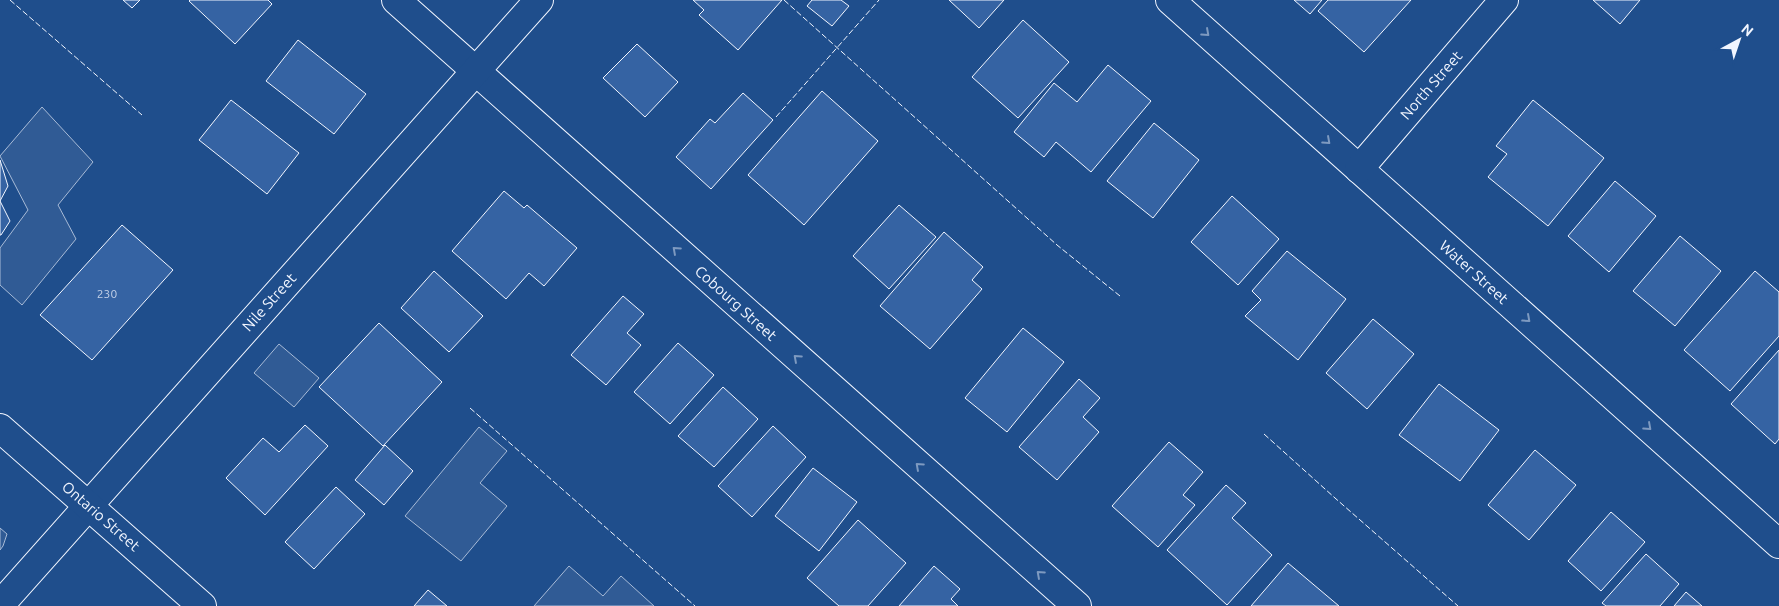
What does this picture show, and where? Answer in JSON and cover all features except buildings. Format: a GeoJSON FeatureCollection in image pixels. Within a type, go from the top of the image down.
{"type":"FeatureCollection","features":[{"type":"Feature","properties":{"kind":"street","name":"Cobourg Street"},"geometry":{"type":"LineString","coordinates":[[396,0],[1077,606]]}},
{"type":"Feature","properties":{"kind":"street","name":"Nile Street"},"geometry":{"type":"LineString","coordinates":[[0,605],[539,0]]}},
{"type":"Feature","properties":{"kind":"street","name":"Water Street"},"geometry":{"type":"LineString","coordinates":[[1170,0],[1779,544]]}},
{"type":"Feature","properties":{"kind":"street","name":"North Street"},"geometry":{"type":"LineString","coordinates":[[1359,169],[1504,0]]}},
{"type":"Feature","properties":{"kind":"street","name":"Ontario Street"},"geometry":{"type":"LineString","coordinates":[[0,428],[202,606]]}},
{"type":"Feature","properties":{"kind":"shaded area"},"geometry":{"type":"Polygon","coordinates":[[[42,107],[93,162],[58,205],[76,239],[22,305],[0,285],[0,248],[28,210],[0,156],[42,107]]]}},
{"type":"Feature","properties":{"kind":"shaded area"},"geometry":{"type":"Polygon","coordinates":[[[279,344],[319,378],[294,407],[254,373],[279,344]]]}},
{"type":"Feature","properties":{"kind":"shaded area"},"geometry":{"type":"Polygon","coordinates":[[[479,427],[507,451],[480,483],[507,506],[461,561],[405,516],[479,427]]]}},
{"type":"Feature","properties":{"kind":"shaded area"},"geometry":{"type":"Polygon","coordinates":[[[0,528],[7,534],[0,550],[0,528]]]}},
{"type":"Feature","properties":{"kind":"shaded area"},"geometry":{"type":"Polygon","coordinates":[[[569,566],[603,596],[621,576],[654,606],[534,606],[569,566]]]}},
{"type":"Feature","properties":{"kind":"fence"},"geometry":{"type":"LineString","coordinates":[[10,0],[142,115]]}},
{"type":"Feature","properties":{"kind":"fence"},"geometry":{"type":"LineString","coordinates":[[784,0],[1057,245],[1120,296]]}},
{"type":"Feature","properties":{"kind":"fence"},"geometry":{"type":"LineString","coordinates":[[776,117],[879,0]]}},
{"type":"Feature","properties":{"kind":"fence"},"geometry":{"type":"LineString","coordinates":[[470,408],[695,606]]}},
{"type":"Feature","properties":{"kind":"fence"},"geometry":{"type":"LineString","coordinates":[[1264,434],[1458,606]]}}]}
